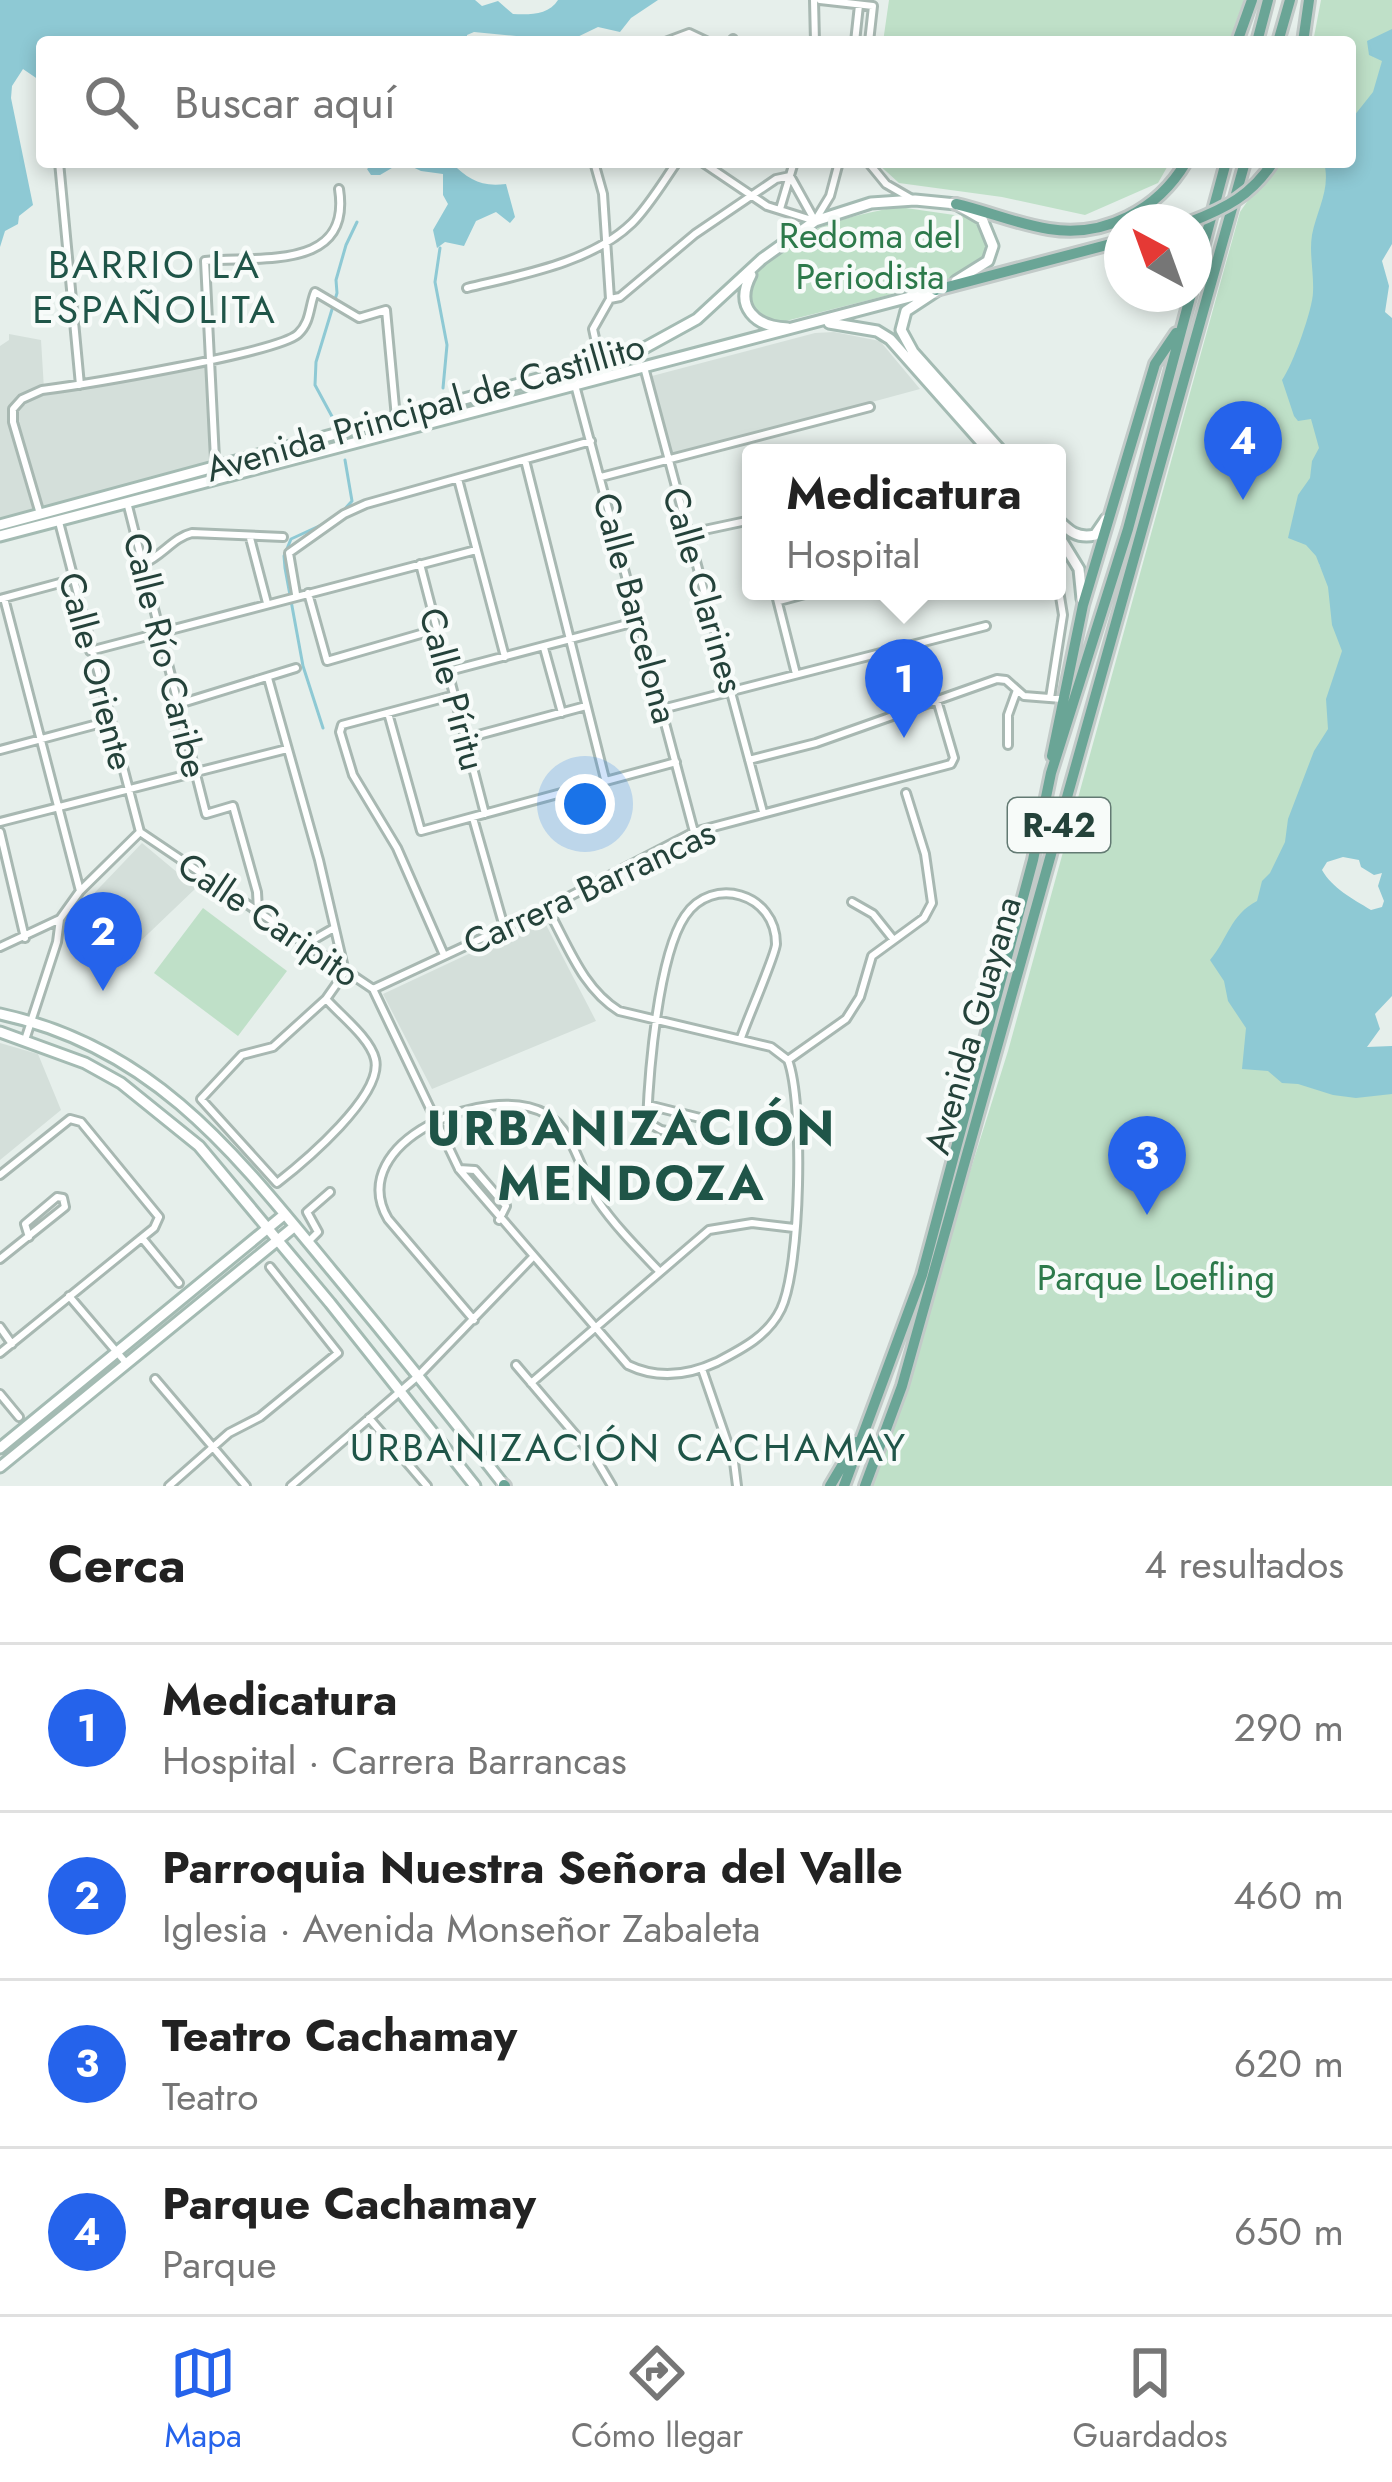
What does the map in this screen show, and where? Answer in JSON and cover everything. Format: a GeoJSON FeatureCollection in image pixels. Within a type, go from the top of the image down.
{"type":"FeatureCollection","features":[{"type":"Feature","properties":{"kind":"main road"},"geometry":{"type":"LineString","coordinates":[[1238,36],[1252,0]]}},
{"type":"Feature","properties":{"kind":"main road"},"geometry":{"type":"LineString","coordinates":[[1259,36],[1268,0]]}},
{"type":"Feature","properties":{"kind":"main road"},"geometry":{"type":"LineString","coordinates":[[1280,36],[1290,0]]}},
{"type":"Feature","properties":{"kind":"main road"},"geometry":{"type":"LineString","coordinates":[[1304,36],[1309,0]]}},
{"type":"Feature","properties":{"kind":"main road"},"geometry":{"type":"LineString","coordinates":[[956,204],[1047,229],[1087,230],[1138,212],[1182,168]]}},
{"type":"Feature","properties":{"kind":"main road"},"geometry":{"type":"LineString","coordinates":[[1212,214],[1224,168]]}},
{"type":"Feature","properties":{"kind":"main road","name":"Avenida Guayana"},"geometry":{"type":"LineString","coordinates":[[865,1486],[902,1386],[1243,168]]}},
{"type":"Feature","properties":{"kind":"main road"},"geometry":{"type":"LineString","coordinates":[[1212,213],[1250,192],[1268,168]]}},
{"type":"Feature","properties":{"kind":"main road","name":"Avenida Principal de Castillito"},"geometry":{"type":"LineString","coordinates":[[0,524],[128,502],[396,418],[637,352],[697,320],[762,260],[814,221],[871,203],[956,204]]}},
{"type":"Feature","properties":{"kind":"main road"},"geometry":{"type":"LineString","coordinates":[[956,204],[982,219],[994,246],[988,261],[906,311],[901,330],[905,341],[995,444]]}},
{"type":"Feature","properties":{"kind":"main road"},"geometry":{"type":"LineString","coordinates":[[936,290],[1104,246]]}},
{"type":"Feature","properties":{"kind":"main road"},"geometry":{"type":"LineString","coordinates":[[762,260],[744,288],[749,314],[766,326],[860,327],[890,339],[983,444]]}},
{"type":"Feature","properties":{"kind":"main road","name":"Avenida Principal de Castillito"},"geometry":{"type":"LineString","coordinates":[[0,536],[57,515],[216,473],[644,368],[936,290]]}},
{"type":"Feature","properties":{"kind":"main road","name":"Avenida Guayana"},"geometry":{"type":"LineString","coordinates":[[844,1486],[922,1275],[1033,860],[1051,773],[1121,550],[1186,312]]}},
{"type":"Feature","properties":{"kind":"main road","name":"R-42"},"geometry":{"type":"LineString","coordinates":[[1051,773],[1056,698],[1083,605],[1155,364],[1182,326]]}},
{"type":"Feature","properties":{"kind":"main road"},"geometry":{"type":"LineString","coordinates":[[1066,527],[1074,535],[1095,535],[1112,509]]}},
{"type":"Feature","properties":{"kind":"main road"},"geometry":{"type":"LineString","coordinates":[[1066,548],[1079,569],[1083,605]]}},
{"type":"Feature","properties":{"kind":"main road"},"geometry":{"type":"LineString","coordinates":[[0,1014],[80,1040],[136,1070],[223,1140],[505,1486]]}},
{"type":"Feature","properties":{"kind":"main road"},"geometry":{"type":"LineString","coordinates":[[0,1032],[85,1063],[121,1083],[199,1146],[475,1486]]}},
{"type":"Feature","properties":{"kind":"main road"},"geometry":{"type":"LineString","coordinates":[[0,1448],[285,1214]]}},
{"type":"Feature","properties":{"kind":"main road"},"geometry":{"type":"LineString","coordinates":[[0,1467],[296,1226]]}},
{"type":"Feature","properties":{"kind":"main road"},"geometry":{"type":"LineString","coordinates":[[830,1486],[876,1401]]}},
{"type":"Feature","properties":{"kind":"street"},"geometry":{"type":"LineString","coordinates":[[815,36],[817,0],[873,6],[870,36]]}},
{"type":"Feature","properties":{"kind":"street"},"geometry":{"type":"LineString","coordinates":[[856,36],[859,5]]}},
{"type":"Feature","properties":{"kind":"street"},"geometry":{"type":"LineString","coordinates":[[60,168],[80,385]]}},
{"type":"Feature","properties":{"kind":"street"},"geometry":{"type":"LineString","coordinates":[[596,168],[603,194],[610,299],[593,329],[601,363]]}},
{"type":"Feature","properties":{"kind":"street"},"geometry":{"type":"LineString","coordinates":[[467,289],[531,273],[605,242],[631,223],[672,168]]}},
{"type":"Feature","properties":{"kind":"street"},"geometry":{"type":"LineString","coordinates":[[712,168],[767,206],[814,221]]}},
{"type":"Feature","properties":{"kind":"street"},"geometry":{"type":"LineString","coordinates":[[780,209],[792,168]]}},
{"type":"Feature","properties":{"kind":"street"},"geometry":{"type":"LineString","coordinates":[[814,221],[830,196],[837,168]]}},
{"type":"Feature","properties":{"kind":"street"},"geometry":{"type":"LineString","coordinates":[[873,168],[886,184],[915,200]]}},
{"type":"Feature","properties":{"kind":"street"},"geometry":{"type":"LineString","coordinates":[[610,299],[620,297],[750,195],[790,176]]}},
{"type":"Feature","properties":{"kind":"street"},"geometry":{"type":"LineString","coordinates":[[790,176],[814,221]]}},
{"type":"Feature","properties":{"kind":"street"},"geometry":{"type":"LineString","coordinates":[[216,473],[205,261],[310,252],[339,225],[339,188]]}},
{"type":"Feature","properties":{"kind":"street"},"geometry":{"type":"LineString","coordinates":[[40,514],[13,409],[42,390],[207,361],[295,338],[309,320],[316,292],[359,318],[386,310],[396,418]]}},
{"type":"Feature","properties":{"kind":"street","name":"Calle Clarines"},"geometry":{"type":"LineString","coordinates":[[644,368],[763,812]]}},
{"type":"Feature","properties":{"kind":"street","name":"Calle Barcelona"},"geometry":{"type":"LineString","coordinates":[[575,385],[694,832]]}},
{"type":"Feature","properties":{"kind":"street"},"geometry":{"type":"LineString","coordinates":[[602,476],[870,407]]}},
{"type":"Feature","properties":{"kind":"street"},"geometry":{"type":"LineString","coordinates":[[294,596],[289,553],[344,514],[591,441]]}},
{"type":"Feature","properties":{"kind":"street"},"geometry":{"type":"LineString","coordinates":[[525,460],[605,779]]}},
{"type":"Feature","properties":{"kind":"street"},"geometry":{"type":"LineString","coordinates":[[458,478],[505,657]]}},
{"type":"Feature","properties":{"kind":"street","name":"Calle Río Caribe"},"geometry":{"type":"LineString","coordinates":[[128,502],[206,814],[233,806],[258,911]]}},
{"type":"Feature","properties":{"kind":"street","name":"Calle Oriente"},"geometry":{"type":"LineString","coordinates":[[57,515],[140,832]]}},
{"type":"Feature","properties":{"kind":"street"},"geometry":{"type":"LineString","coordinates":[[688,533],[742,522]]}},
{"type":"Feature","properties":{"kind":"street"},"geometry":{"type":"LineString","coordinates":[[143,564],[192,532],[283,537]]}},
{"type":"Feature","properties":{"kind":"street"},"geometry":{"type":"LineString","coordinates":[[250,538],[267,603]]}},
{"type":"Feature","properties":{"kind":"street"},"geometry":{"type":"LineString","coordinates":[[90,651],[476,550]]}},
{"type":"Feature","properties":{"kind":"street","name":"Calle Píritu"},"geometry":{"type":"LineString","coordinates":[[420,564],[485,814]]}},
{"type":"Feature","properties":{"kind":"street"},"geometry":{"type":"LineString","coordinates":[[71,580],[2,599],[80,891]]}},
{"type":"Feature","properties":{"kind":"street"},"geometry":{"type":"LineString","coordinates":[[308,593],[327,661],[438,629]]}},
{"type":"Feature","properties":{"kind":"street"},"geometry":{"type":"LineString","coordinates":[[782,600],[778,601],[796,674]]}},
{"type":"Feature","properties":{"kind":"street"},"geometry":{"type":"LineString","coordinates":[[749,760],[816,743],[998,679],[1024,696],[1056,698],[1061,600]]}},
{"type":"Feature","properties":{"kind":"street"},"geometry":{"type":"LineString","coordinates":[[449,671],[639,621]]}},
{"type":"Feature","properties":{"kind":"street"},"geometry":{"type":"LineString","coordinates":[[662,710],[986,626]]}},
{"type":"Feature","properties":{"kind":"street"},"geometry":{"type":"LineString","coordinates":[[544,648],[562,713]]}},
{"type":"Feature","properties":{"kind":"street"},"geometry":{"type":"LineString","coordinates":[[178,704],[296,668]]}},
{"type":"Feature","properties":{"kind":"street"},"geometry":{"type":"LineString","coordinates":[[268,678],[345,972],[326,999],[273,1047],[242,1055],[203,1093],[202,1102],[272,1181],[279,1182],[337,1128],[376,1075],[371,1050],[326,999]]}},
{"type":"Feature","properties":{"kind":"street"},"geometry":{"type":"LineString","coordinates":[[1008,745],[1009,715],[1017,690]]}},
{"type":"Feature","properties":{"kind":"street"},"geometry":{"type":"LineString","coordinates":[[444,955],[398,848],[352,775],[343,751],[342,725],[455,695]]}},
{"type":"Feature","properties":{"kind":"street","name":"Carrera Barrancas"},"geometry":{"type":"LineString","coordinates":[[373,989],[547,908],[694,832],[950,764],[954,758],[937,700]]}},
{"type":"Feature","properties":{"kind":"street"},"geometry":{"type":"LineString","coordinates":[[467,738],[587,706]]}},
{"type":"Feature","properties":{"kind":"street"},"geometry":{"type":"LineString","coordinates":[[388,712],[421,831],[676,762]]}},
{"type":"Feature","properties":{"kind":"street"},"geometry":{"type":"LineString","coordinates":[[0,750],[110,721]]}},
{"type":"Feature","properties":{"kind":"street"},"geometry":{"type":"LineString","coordinates":[[0,822],[289,748]]}},
{"type":"Feature","properties":{"kind":"street"},"geometry":{"type":"LineString","coordinates":[[788,1060],[846,1019],[860,997],[872,956],[924,918],[932,903],[925,854],[906,794]]}},
{"type":"Feature","properties":{"kind":"street"},"geometry":{"type":"LineString","coordinates":[[473,818],[504,927]]}},
{"type":"Feature","properties":{"kind":"street"},"geometry":{"type":"LineString","coordinates":[[0,832],[25,938]]}},
{"type":"Feature","properties":{"kind":"street"},"geometry":{"type":"LineString","coordinates":[[0,947],[60,919],[80,891],[140,832]]}},
{"type":"Feature","properties":{"kind":"street","name":"Calle Caripito"},"geometry":{"type":"LineString","coordinates":[[140,832],[373,989],[459,1169],[628,1365],[644,1373],[666,1375],[702,1369]]}},
{"type":"Feature","properties":{"kind":"street"},"geometry":{"type":"LineString","coordinates":[[648,1105],[700,1118],[703,1134],[698,1137],[647,1122],[648,1105],[656,1020],[674,938],[686,914],[716,895],[739,894],[760,902],[773,926],[776,948],[740,1038]]}},
{"type":"Feature","properties":{"kind":"street"},"geometry":{"type":"LineString","coordinates":[[852,902],[873,914],[893,938]]}},
{"type":"Feature","properties":{"kind":"street"},"geometry":{"type":"LineString","coordinates":[[547,908],[601,1000],[620,1011],[771,1047],[788,1060],[796,1083],[791,1278],[780,1312],[761,1336],[702,1369],[734,1462],[737,1486]]}},
{"type":"Feature","properties":{"kind":"street"},"geometry":{"type":"LineString","coordinates":[[25,1040],[60,919]]}},
{"type":"Feature","properties":{"kind":"street"},"geometry":{"type":"LineString","coordinates":[[306,944],[335,928]]}},
{"type":"Feature","properties":{"kind":"street"},"geometry":{"type":"LineString","coordinates":[[474,1320],[377,1201],[381,1167],[410,1138],[473,1106],[497,1102],[545,1113],[560,1126],[598,1201],[659,1271]]}},
{"type":"Feature","properties":{"kind":"street"},"geometry":{"type":"LineString","coordinates":[[0,1174],[70,1119],[81,1122],[154,1207],[159,1223],[0,1353]]}},
{"type":"Feature","properties":{"kind":"street"},"geometry":{"type":"LineString","coordinates":[[459,1169],[475,1170],[506,1205],[499,1220]]}},
{"type":"Feature","properties":{"kind":"street"},"geometry":{"type":"LineString","coordinates":[[308,1242],[319,1232],[308,1212],[330,1192]]}},
{"type":"Feature","properties":{"kind":"street"},"geometry":{"type":"LineString","coordinates":[[1,1256],[29,1237],[65,1207],[63,1198],[26,1224],[29,1237]]}},
{"type":"Feature","properties":{"kind":"street"},"geometry":{"type":"LineString","coordinates":[[531,1383],[709,1230],[752,1223],[794,1228]]}},
{"type":"Feature","properties":{"kind":"street"},"geometry":{"type":"LineString","coordinates":[[142,1238],[178,1283]]}},
{"type":"Feature","properties":{"kind":"street"},"geometry":{"type":"LineString","coordinates":[[291,1486],[418,1376],[533,1257]]}},
{"type":"Feature","properties":{"kind":"street"},"geometry":{"type":"LineString","coordinates":[[169,1486],[230,1433],[260,1418],[338,1353],[270,1268]]}},
{"type":"Feature","properties":{"kind":"street"},"geometry":{"type":"LineString","coordinates":[[69,1296],[127,1364]]}},
{"type":"Feature","properties":{"kind":"street"},"geometry":{"type":"LineString","coordinates":[[0,1327],[12,1343]]}},
{"type":"Feature","properties":{"kind":"street"},"geometry":{"type":"LineString","coordinates":[[516,1365],[596,1459],[612,1486]]}},
{"type":"Feature","properties":{"kind":"street"},"geometry":{"type":"LineString","coordinates":[[154,1379],[246,1486]]}},
{"type":"Feature","properties":{"kind":"street"},"geometry":{"type":"LineString","coordinates":[[0,1394],[20,1417]]}},
{"type":"Feature","properties":{"kind":"street"},"geometry":{"type":"LineString","coordinates":[[369,1418],[427,1486]]}},
{"type":"Feature","properties":{"kind":"shaded area"},"geometry":{"type":"Polygon","coordinates":[[[834,332],[880,341],[920,389],[673,456],[652,376],[834,332]]]}},
{"type":"Feature","properties":{"kind":"shaded area"},"geometry":{"type":"Polygon","coordinates":[[[9,334],[41,340],[44,389],[208,359],[220,467],[0,526],[0,346],[9,334]]]}},
{"type":"Feature","properties":{"kind":"shaded area"},"geometry":{"type":"Polygon","coordinates":[[[142,843],[196,888],[126,955],[81,907],[142,843]]]}},
{"type":"Feature","properties":{"kind":"shaded area"},"geometry":{"type":"Polygon","coordinates":[[[543,919],[596,1021],[432,1089],[383,994],[543,919]]]}},
{"type":"Feature","properties":{"kind":"shaded area"},"geometry":{"type":"Polygon","coordinates":[[[0,1043],[38,1054],[61,1110],[0,1160],[0,1043]]]}},
{"type":"Feature","properties":{"kind":"green space"},"geometry":{"type":"Polygon","coordinates":[[[889,0],[1244,0],[1231,36],[884,36],[889,0]]]}},
{"type":"Feature","properties":{"kind":"green space","name":"Parque Loefling"},"geometry":{"type":"Polygon","coordinates":[[[1321,0],[1392,0],[1392,76],[1333,436],[1319,564],[1363,655],[1251,961],[1392,1077],[1392,1486],[871,1486],[1008,1051],[1240,212],[1270,168],[1356,168],[1356,36],[1314,36],[1321,0]]]}},
{"type":"Feature","properties":{"kind":"green space"},"geometry":{"type":"Polygon","coordinates":[[[883,168],[1167,168],[1158,183],[1085,215],[1002,197],[899,183],[883,168]]]}},
{"type":"Feature","properties":{"kind":"green space","name":"Redoma del Periodista"},"geometry":{"type":"Polygon","coordinates":[[[899,207],[968,217],[987,232],[986,255],[960,277],[766,326],[747,304],[752,276],[778,248],[840,220],[899,207]]]}},
{"type":"Feature","properties":{"kind":"green space"},"geometry":{"type":"Polygon","coordinates":[[[203,908],[287,971],[238,1036],[154,973],[203,908]]]}},
{"type":"Feature","properties":{"kind":"water"},"geometry":{"type":"Polygon","coordinates":[[[0,0],[475,0],[482,6],[498,1],[513,14],[526,14],[544,11],[558,0],[658,0],[631,18],[620,32],[598,27],[579,36],[474,32],[467,36],[36,36],[36,78],[23,69],[12,86],[11,98],[33,205],[19,216],[18,224],[5,231],[0,247],[0,0]]]}},
{"type":"Feature","properties":{"kind":"water"},"geometry":{"type":"Polygon","coordinates":[[[1392,29],[1392,244],[1382,261],[1389,286],[1385,312],[1392,318],[1392,996],[1375,1014],[1380,1029],[1367,1047],[1392,1046],[1392,1094],[1356,1098],[1282,1083],[1268,1071],[1242,1069],[1246,1028],[1210,960],[1235,920],[1257,901],[1262,881],[1285,842],[1288,819],[1314,751],[1328,729],[1326,699],[1342,651],[1316,556],[1306,545],[1288,538],[1298,495],[1310,478],[1319,448],[1311,419],[1298,421],[1294,416],[1282,380],[1312,300],[1311,242],[1325,191],[1325,168],[1356,168],[1356,113],[1373,92],[1382,61],[1369,55],[1367,41],[1392,29]],[[1343,857],[1327,862],[1322,870],[1357,902],[1371,910],[1382,907],[1378,886],[1382,873],[1374,875],[1359,860],[1343,857]]]}},
{"type":"Feature","properties":{"kind":"water"},"geometry":{"type":"Polygon","coordinates":[[[392,168],[380,175],[371,175],[367,169],[392,168]]]}},
{"type":"Feature","properties":{"kind":"water"},"geometry":{"type":"Polygon","coordinates":[[[415,168],[458,168],[476,181],[506,184],[515,217],[510,223],[496,212],[476,221],[464,246],[445,242],[437,248],[433,230],[448,204],[443,174],[415,168]]]}},
{"type":"Feature","properties":{"kind":"waterway"},"geometry":{"type":"LineString","coordinates":[[335,422],[315,385],[316,362],[346,245],[357,222]]}},
{"type":"Feature","properties":{"kind":"waterway"},"geometry":{"type":"LineString","coordinates":[[440,248],[435,282],[447,345],[443,388]]}},
{"type":"Feature","properties":{"kind":"waterway"},"geometry":{"type":"LineString","coordinates":[[342,512],[352,501],[345,460]]}},
{"type":"Feature","properties":{"kind":"waterway"},"geometry":{"type":"LineString","coordinates":[[323,728],[303,666],[284,556],[291,539],[330,521]]}},
{"type":"Feature","properties":{"kind":"place","name":"Parque Cachamay"},"geometry":{"type":"Point","coordinates":[1243,500]}},
{"type":"Feature","properties":{"kind":"place","name":"Medicatura"},"geometry":{"type":"Point","coordinates":[904,738]}},
{"type":"Feature","properties":{"kind":"place","name":"Parroquia Nuestra Señora del Valle"},"geometry":{"type":"Point","coordinates":[103,991]}},
{"type":"Feature","properties":{"kind":"place","name":"Teatro Cachamay"},"geometry":{"type":"Point","coordinates":[1147,1215]}},
{"type":"Feature","properties":{"kind":"district","name":"BARRIO LA ESPAÑOLITA"},"geometry":{"type":"Point","coordinates":[155,286]}},
{"type":"Feature","properties":{"kind":"district","name":"URBANIZACIÓN MENDOZA"},"geometry":{"type":"Point","coordinates":[632,1156]}},
{"type":"Feature","properties":{"kind":"district","name":"URBANIZACIÓN CACHAMAY"},"geometry":{"type":"Point","coordinates":[629,1447]}}]}
